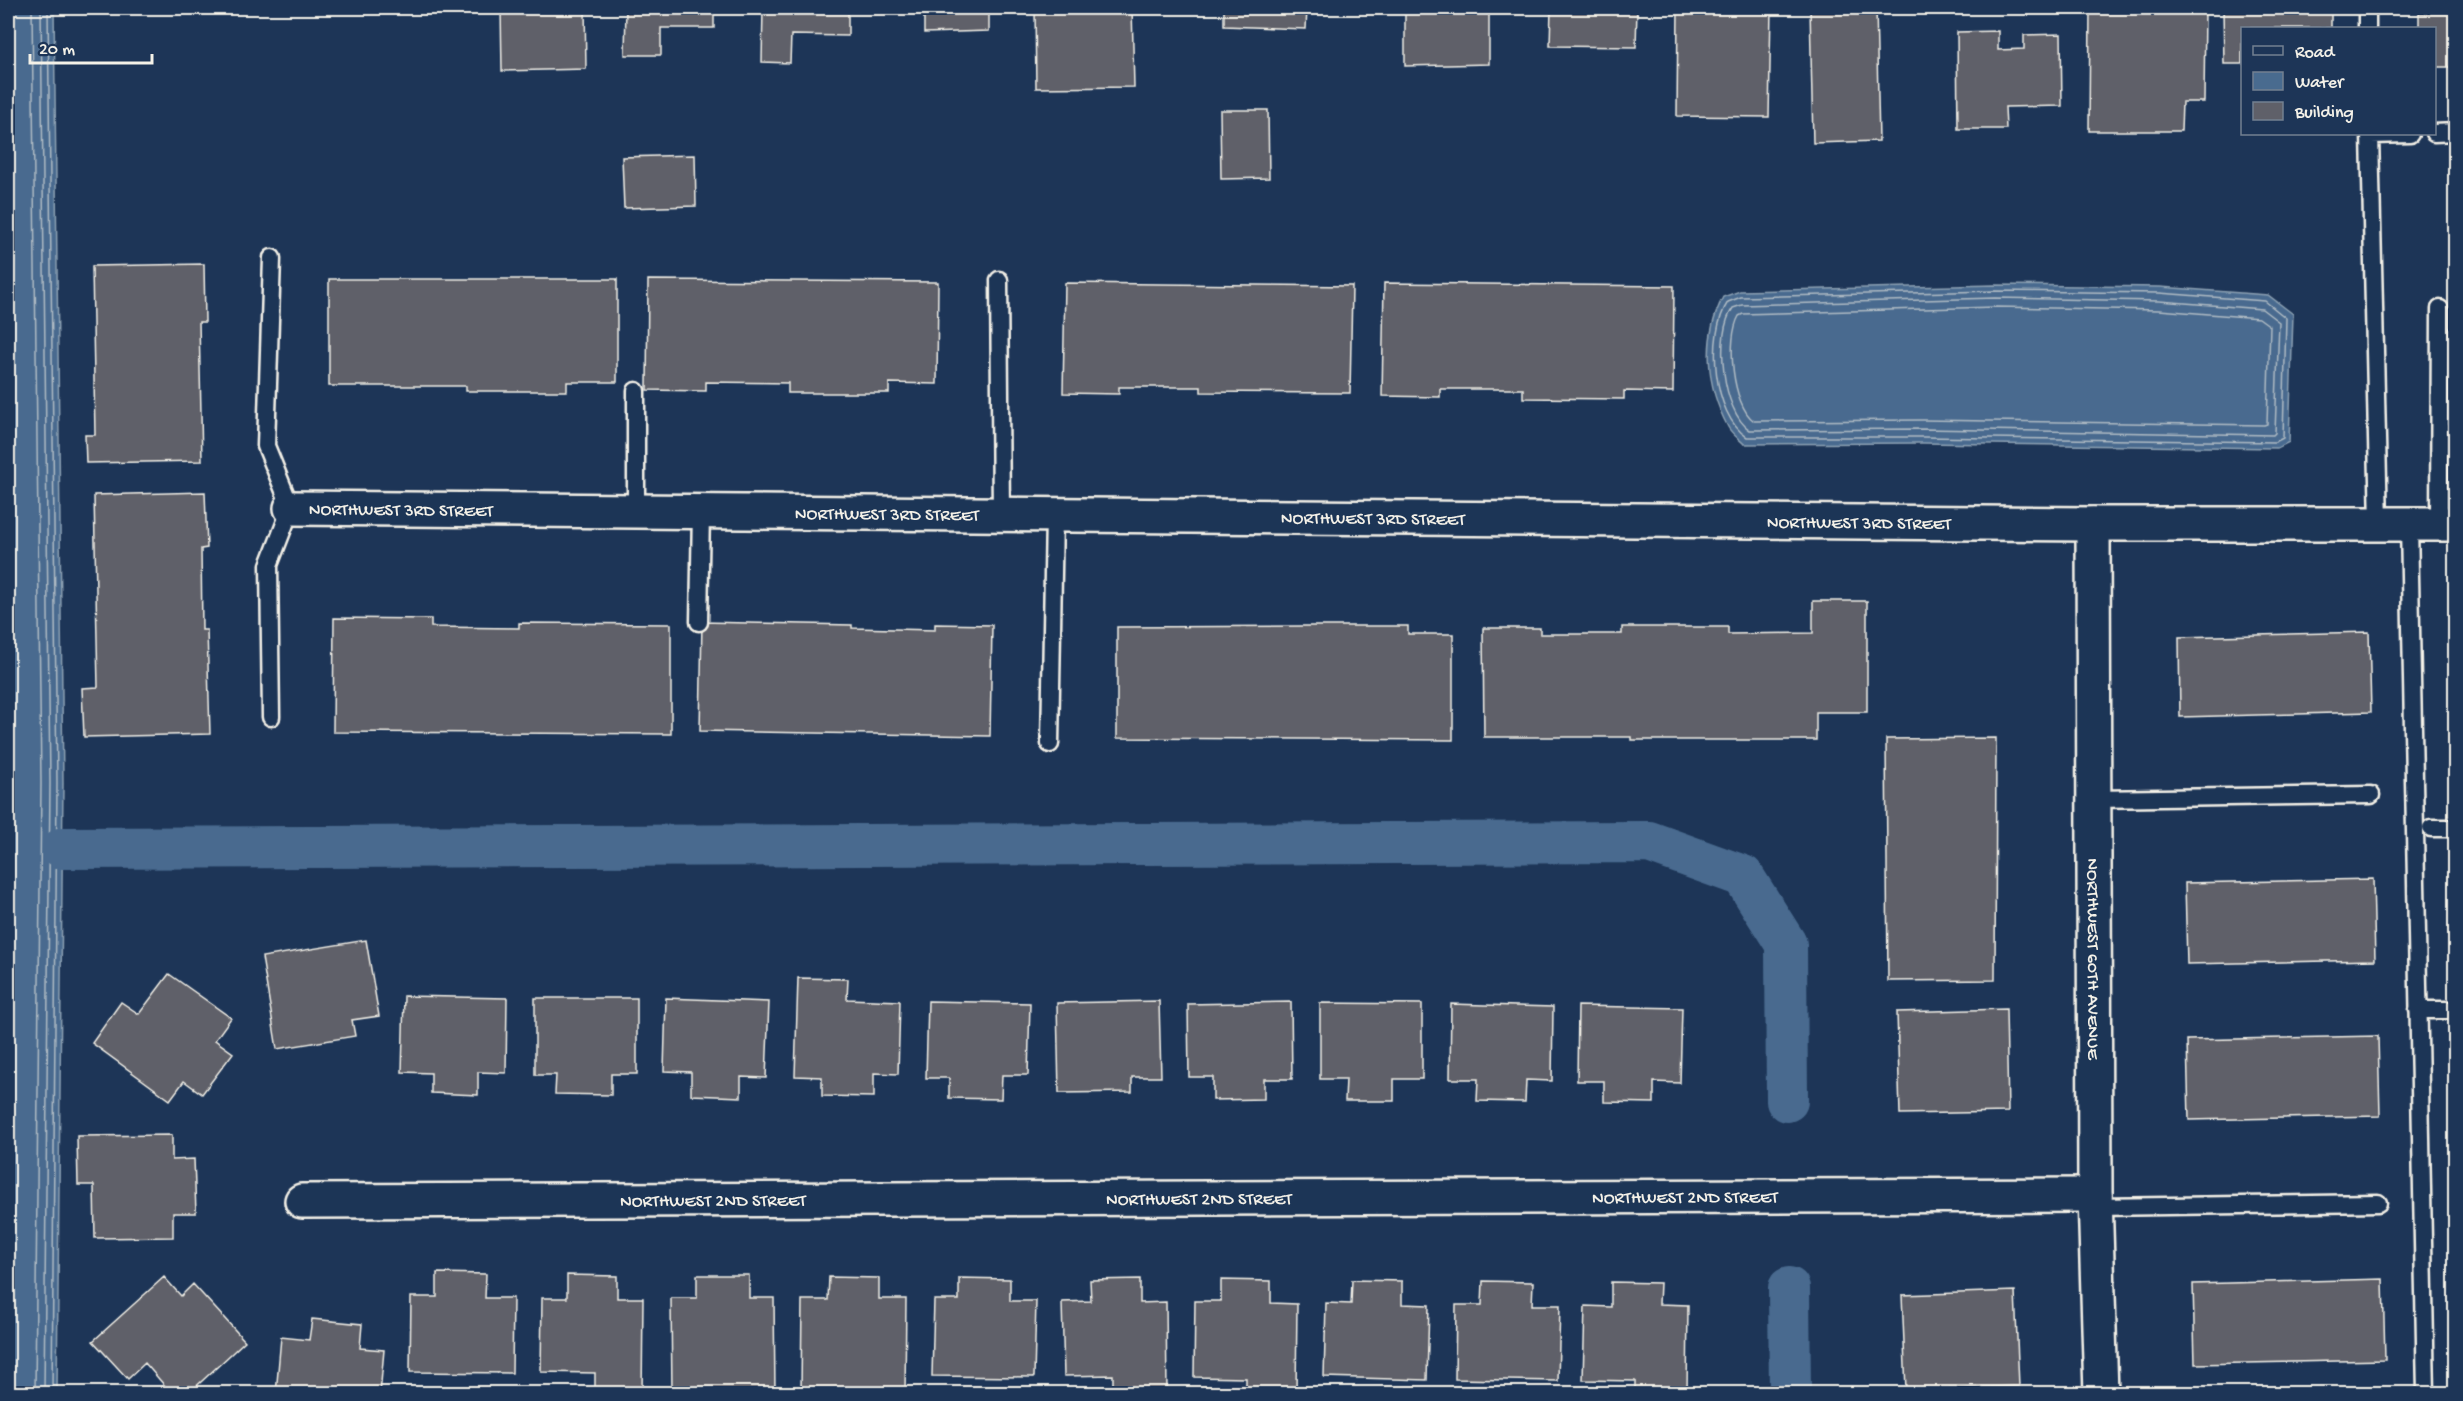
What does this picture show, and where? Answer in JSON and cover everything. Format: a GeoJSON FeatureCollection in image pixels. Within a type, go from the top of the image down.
{"type":"FeatureCollection","features":[{"type":"Feature","properties":{"kind":"street","name":"NORTHWEST 3RD STREET"},"geometry":{"type":"LineString","coordinates":[[291,508],[2093,524],[2421,524]]}},
{"type":"Feature","properties":{"kind":"street","name":"NORTHWEST 60TH AVENUE"},"geometry":{"type":"LineString","coordinates":[[2093,524],[2095,1201],[2101,1394]]}},
{"type":"Feature","properties":{"kind":"street","name":"NORTHWEST 2ND STREET"},"geometry":{"type":"LineString","coordinates":[[302,1201],[2095,1201]]}},
{"type":"Feature","properties":{"kind":"lane"},"geometry":{"type":"LineString","coordinates":[[2367,8],[2367,27]]}},
{"type":"Feature","properties":{"kind":"lane"},"geometry":{"type":"LineString","coordinates":[[2436,133],[2456,132]]}},
{"type":"Feature","properties":{"kind":"lane"},"geometry":{"type":"LineString","coordinates":[[2370,135],[2421,524]]}},
{"type":"Feature","properties":{"kind":"lane"},"geometry":{"type":"LineString","coordinates":[[271,717],[269,565],[291,508],[266,446],[272,258]]}},
{"type":"Feature","properties":{"kind":"lane"},"geometry":{"type":"LineString","coordinates":[[999,280],[1001,514]]}},
{"type":"Feature","properties":{"kind":"lane"},"geometry":{"type":"LineString","coordinates":[[2426,1394],[2418,1010],[2421,524],[2440,309]]}},
{"type":"Feature","properties":{"kind":"lane"},"geometry":{"type":"LineString","coordinates":[[636,391],[636,510]]}},
{"type":"Feature","properties":{"kind":"lane"},"geometry":{"type":"LineString","coordinates":[[699,622],[701,511]]}},
{"type":"Feature","properties":{"kind":"lane"},"geometry":{"type":"LineString","coordinates":[[1050,744],[1054,514]]}},
{"type":"Feature","properties":{"kind":"lane"},"geometry":{"type":"LineString","coordinates":[[2094,799],[2370,795]]}},
{"type":"Feature","properties":{"kind":"lane"},"geometry":{"type":"LineString","coordinates":[[2431,828],[2456,828]]}},
{"type":"Feature","properties":{"kind":"lane"},"geometry":{"type":"LineString","coordinates":[[2418,1010],[2456,1010]]}},
{"type":"Feature","properties":{"kind":"lane"},"geometry":{"type":"LineString","coordinates":[[2095,1201],[2378,1203]]}},
{"type":"Feature","properties":{"kind":"water"},"geometry":{"type":"Polygon","coordinates":[[[8,8],[54,8],[63,783],[57,1394],[8,1393],[8,8]]]}},
{"type":"Feature","properties":{"kind":"water"},"geometry":{"type":"Polygon","coordinates":[[[1995,285],[2160,287],[2268,295],[2293,314],[2289,442],[2277,448],[1923,443],[1744,444],[1728,427],[1715,395],[1709,362],[1712,329],[1723,297],[1740,291],[1995,285]]]}},
{"type":"Feature","properties":{"kind":"building"},"geometry":{"type":"Polygon","coordinates":[[[501,8],[585,8],[586,69],[502,71],[501,8]]]}},
{"type":"Feature","properties":{"kind":"building"},"geometry":{"type":"Polygon","coordinates":[[[626,8],[714,8],[714,28],[661,28],[661,55],[625,55],[626,8]]]}},
{"type":"Feature","properties":{"kind":"building"},"geometry":{"type":"Polygon","coordinates":[[[763,8],[848,8],[848,36],[791,35],[790,63],[762,62],[763,8]]]}},
{"type":"Feature","properties":{"kind":"building"},"geometry":{"type":"Polygon","coordinates":[[[924,8],[989,8],[989,31],[924,33],[924,8]]]}},
{"type":"Feature","properties":{"kind":"building"},"geometry":{"type":"Polygon","coordinates":[[[1035,8],[1132,8],[1134,87],[1036,88],[1035,8]]]}},
{"type":"Feature","properties":{"kind":"building"},"geometry":{"type":"Polygon","coordinates":[[[1224,8],[1307,8],[1306,29],[1224,26],[1224,8]]]}},
{"type":"Feature","properties":{"kind":"building"},"geometry":{"type":"Polygon","coordinates":[[[1405,8],[1489,8],[1489,64],[1405,66],[1405,8]]]}},
{"type":"Feature","properties":{"kind":"building"},"geometry":{"type":"Polygon","coordinates":[[[1551,8],[1637,8],[1636,47],[1550,46],[1551,8]]]}},
{"type":"Feature","properties":{"kind":"building"},"geometry":{"type":"Polygon","coordinates":[[[1678,8],[1771,8],[1769,117],[1677,116],[1678,8]]]}},
{"type":"Feature","properties":{"kind":"building"},"geometry":{"type":"Polygon","coordinates":[[[1810,8],[1876,8],[1879,141],[1813,143],[1810,8]]]}},
{"type":"Feature","properties":{"kind":"building"},"geometry":{"type":"Polygon","coordinates":[[[2090,8],[2205,8],[2204,102],[2182,102],[2181,131],[2089,131],[2090,8]]]}},
{"type":"Feature","properties":{"kind":"building"},"geometry":{"type":"Polygon","coordinates":[[[2223,8],[2331,8],[2331,27],[2241,27],[2241,64],[2224,64],[2223,8]]]}},
{"type":"Feature","properties":{"kind":"building"},"geometry":{"type":"Polygon","coordinates":[[[2419,13],[2456,13],[2456,67],[2436,67],[2436,27],[2419,27],[2419,13]]]}},
{"type":"Feature","properties":{"kind":"building"},"geometry":{"type":"Polygon","coordinates":[[[1998,31],[1998,50],[2024,49],[2024,35],[2061,34],[2062,106],[2005,107],[2006,129],[1958,129],[1957,32],[1998,31]]]}},
{"type":"Feature","properties":{"kind":"building"},"geometry":{"type":"Polygon","coordinates":[[[1220,110],[1268,110],[1269,178],[1221,179],[1220,110]]]}},
{"type":"Feature","properties":{"kind":"building"},"geometry":{"type":"Polygon","coordinates":[[[695,155],[696,206],[624,208],[622,157],[695,155]]]}},
{"type":"Feature","properties":{"kind":"building"},"geometry":{"type":"Polygon","coordinates":[[[204,264],[205,322],[199,322],[202,461],[86,463],[85,435],[95,435],[92,266],[204,264]]]}},
{"type":"Feature","properties":{"kind":"building"},"geometry":{"type":"Polygon","coordinates":[[[329,279],[617,279],[617,382],[567,382],[567,391],[466,391],[466,386],[329,386],[329,279]]]}},
{"type":"Feature","properties":{"kind":"building"},"geometry":{"type":"Polygon","coordinates":[[[648,280],[938,282],[937,384],[889,383],[889,393],[788,393],[788,383],[706,382],[706,391],[647,390],[648,280]]]}},
{"type":"Feature","properties":{"kind":"building"},"geometry":{"type":"Polygon","coordinates":[[[1065,283],[1352,286],[1350,393],[1201,392],[1201,387],[1119,387],[1119,394],[1063,393],[1065,283]]]}},
{"type":"Feature","properties":{"kind":"building"},"geometry":{"type":"Polygon","coordinates":[[[1384,283],[1674,286],[1673,392],[1624,391],[1624,399],[1523,398],[1523,389],[1440,389],[1440,397],[1382,396],[1384,283]]]}},
{"type":"Feature","properties":{"kind":"building"},"geometry":{"type":"Polygon","coordinates":[[[205,492],[207,548],[201,549],[202,630],[207,630],[210,734],[84,737],[82,688],[98,687],[94,495],[205,492]]]}},
{"type":"Feature","properties":{"kind":"building"},"geometry":{"type":"Polygon","coordinates":[[[1813,601],[1867,601],[1867,712],[1816,712],[1816,740],[1484,737],[1483,628],[1540,628],[1540,634],[1622,634],[1622,627],[1728,627],[1728,634],[1813,633],[1813,601]]]}},
{"type":"Feature","properties":{"kind":"building"},"geometry":{"type":"Polygon","coordinates":[[[334,618],[431,619],[431,627],[519,628],[519,623],[671,624],[671,734],[333,732],[334,618]]]}},
{"type":"Feature","properties":{"kind":"building"},"geometry":{"type":"Polygon","coordinates":[[[702,622],[852,625],[852,628],[935,630],[935,624],[992,625],[990,736],[700,731],[702,622]]]}},
{"type":"Feature","properties":{"kind":"building"},"geometry":{"type":"Polygon","coordinates":[[[1408,626],[1408,634],[1453,634],[1453,740],[1117,738],[1117,627],[1408,626]]]}},
{"type":"Feature","properties":{"kind":"building"},"geometry":{"type":"Polygon","coordinates":[[[2369,632],[2371,712],[2180,717],[2179,637],[2369,632]]]}},
{"type":"Feature","properties":{"kind":"building"},"geometry":{"type":"Polygon","coordinates":[[[1996,738],[1995,980],[1888,981],[1886,739],[1996,738]]]}},
{"type":"Feature","properties":{"kind":"building"},"geometry":{"type":"Polygon","coordinates":[[[2373,879],[2375,960],[2187,964],[2185,883],[2373,879]]]}},
{"type":"Feature","properties":{"kind":"building"},"geometry":{"type":"Polygon","coordinates":[[[366,940],[379,1016],[352,1020],[355,1036],[277,1049],[262,957],[366,940]]]}},
{"type":"Feature","properties":{"kind":"building"},"geometry":{"type":"Polygon","coordinates":[[[169,974],[231,1018],[215,1040],[233,1053],[202,1094],[184,1081],[170,1100],[92,1043],[121,1002],[139,1014],[169,974]]]}},
{"type":"Feature","properties":{"kind":"building"},"geometry":{"type":"Polygon","coordinates":[[[798,978],[848,979],[847,999],[900,1001],[898,1074],[874,1073],[874,1097],[822,1096],[822,1077],[795,1076],[798,978]]]}},
{"type":"Feature","properties":{"kind":"building"},"geometry":{"type":"Polygon","coordinates":[[[404,996],[507,998],[506,1073],[478,1072],[478,1095],[431,1093],[431,1073],[402,1072],[404,996]]]}},
{"type":"Feature","properties":{"kind":"building"},"geometry":{"type":"Polygon","coordinates":[[[535,998],[637,998],[637,1074],[611,1074],[611,1095],[555,1094],[556,1075],[535,1075],[535,998]]]}},
{"type":"Feature","properties":{"kind":"building"},"geometry":{"type":"Polygon","coordinates":[[[666,998],[769,1002],[766,1078],[741,1077],[741,1097],[691,1095],[691,1072],[664,1071],[666,998]]]}},
{"type":"Feature","properties":{"kind":"building"},"geometry":{"type":"Polygon","coordinates":[[[928,1001],[1030,1003],[1028,1075],[1002,1075],[1001,1099],[949,1098],[949,1078],[926,1078],[928,1001]]]}},
{"type":"Feature","properties":{"kind":"building"},"geometry":{"type":"Polygon","coordinates":[[[1159,1001],[1161,1077],[1132,1077],[1132,1092],[1059,1093],[1057,1003],[1159,1001]]]}},
{"type":"Feature","properties":{"kind":"building"},"geometry":{"type":"Polygon","coordinates":[[[1291,1002],[1292,1079],[1264,1079],[1264,1099],[1213,1100],[1213,1077],[1189,1077],[1188,1004],[1291,1002]]]}},
{"type":"Feature","properties":{"kind":"building"},"geometry":{"type":"Polygon","coordinates":[[[1320,1003],[1422,1004],[1422,1079],[1394,1079],[1394,1101],[1345,1101],[1346,1079],[1320,1079],[1320,1003]]]}},
{"type":"Feature","properties":{"kind":"building"},"geometry":{"type":"Polygon","coordinates":[[[1451,1004],[1553,1007],[1552,1081],[1526,1080],[1525,1102],[1477,1101],[1478,1079],[1450,1079],[1451,1004]]]}},
{"type":"Feature","properties":{"kind":"building"},"geometry":{"type":"Polygon","coordinates":[[[1578,1006],[1682,1008],[1680,1083],[1654,1082],[1654,1103],[1604,1102],[1604,1081],[1577,1081],[1578,1006]]]}},
{"type":"Feature","properties":{"kind":"building"},"geometry":{"type":"Polygon","coordinates":[[[2006,1009],[2008,1112],[1900,1114],[1897,1012],[2006,1009]]]}},
{"type":"Feature","properties":{"kind":"building"},"geometry":{"type":"Polygon","coordinates":[[[2378,1036],[2380,1116],[2189,1120],[2187,1040],[2378,1036]]]}},
{"type":"Feature","properties":{"kind":"building"},"geometry":{"type":"Polygon","coordinates":[[[172,1135],[172,1160],[194,1159],[196,1213],[173,1213],[173,1237],[95,1238],[94,1185],[78,1185],[77,1136],[172,1135]]]}},
{"type":"Feature","properties":{"kind":"building"},"geometry":{"type":"Polygon","coordinates":[[[437,1273],[486,1274],[485,1298],[513,1298],[512,1373],[410,1372],[411,1297],[437,1297],[437,1273]]]}},
{"type":"Feature","properties":{"kind":"building"},"geometry":{"type":"Polygon","coordinates":[[[567,1275],[617,1276],[617,1298],[643,1298],[642,1394],[595,1394],[595,1373],[541,1372],[542,1298],[567,1298],[567,1275]]]}},
{"type":"Feature","properties":{"kind":"building"},"geometry":{"type":"Polygon","coordinates":[[[697,1275],[749,1275],[749,1298],[774,1298],[775,1394],[672,1394],[671,1298],[697,1298],[697,1275]]]}},
{"type":"Feature","properties":{"kind":"building"},"geometry":{"type":"Polygon","coordinates":[[[164,1277],[181,1296],[193,1284],[245,1341],[188,1394],[172,1394],[145,1363],[128,1379],[93,1341],[164,1277]]]}},
{"type":"Feature","properties":{"kind":"building"},"geometry":{"type":"Polygon","coordinates":[[[829,1277],[879,1278],[879,1299],[906,1299],[905,1394],[801,1394],[802,1300],[828,1300],[829,1277]]]}},
{"type":"Feature","properties":{"kind":"building"},"geometry":{"type":"Polygon","coordinates":[[[959,1278],[1010,1279],[1010,1301],[1036,1301],[1034,1377],[932,1376],[934,1300],[959,1300],[959,1278]]]}},
{"type":"Feature","properties":{"kind":"building"},"geometry":{"type":"Polygon","coordinates":[[[1140,1279],[1140,1303],[1166,1302],[1167,1394],[1113,1394],[1113,1375],[1064,1376],[1062,1302],[1091,1301],[1090,1280],[1140,1279]]]}},
{"type":"Feature","properties":{"kind":"building"},"geometry":{"type":"Polygon","coordinates":[[[2383,1279],[2385,1360],[2195,1364],[2193,1284],[2383,1279]]]}},
{"type":"Feature","properties":{"kind":"building"},"geometry":{"type":"Polygon","coordinates":[[[1221,1280],[1271,1281],[1271,1303],[1297,1304],[1296,1394],[1246,1394],[1246,1378],[1194,1377],[1195,1301],[1221,1301],[1221,1280]]]}},
{"type":"Feature","properties":{"kind":"building"},"geometry":{"type":"Polygon","coordinates":[[[1352,1280],[1402,1281],[1402,1304],[1429,1305],[1427,1380],[1324,1377],[1326,1303],[1351,1304],[1352,1280]]]}},
{"type":"Feature","properties":{"kind":"building"},"geometry":{"type":"Polygon","coordinates":[[[1483,1281],[1533,1282],[1532,1305],[1560,1305],[1558,1381],[1455,1379],[1456,1305],[1482,1305],[1483,1281]]]}},
{"type":"Feature","properties":{"kind":"building"},"geometry":{"type":"Polygon","coordinates":[[[1611,1282],[1660,1283],[1659,1304],[1688,1305],[1687,1394],[1635,1394],[1635,1381],[1583,1380],[1585,1306],[1611,1307],[1611,1282]]]}},
{"type":"Feature","properties":{"kind":"building"},"geometry":{"type":"Polygon","coordinates":[[[2015,1291],[2019,1386],[1906,1390],[1902,1295],[2015,1291]]]}},
{"type":"Feature","properties":{"kind":"building"},"geometry":{"type":"Polygon","coordinates":[[[312,1319],[362,1324],[360,1348],[384,1350],[380,1394],[276,1394],[281,1337],[309,1340],[312,1319]]]}},
{"type":"Feature","properties":{"kind":"waterway"},"geometry":{"type":"LineString","coordinates":[[63,848],[1649,842],[1743,876],[1786,944],[1787,1101]]}},
{"type":"Feature","properties":{"kind":"waterway"},"geometry":{"type":"LineString","coordinates":[[1789,1288],[1790,1394]]}}]}
